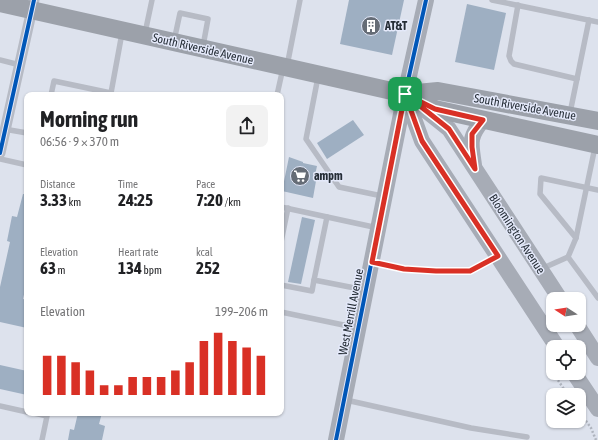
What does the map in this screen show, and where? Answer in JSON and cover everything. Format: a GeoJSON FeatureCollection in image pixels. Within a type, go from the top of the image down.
{"type":"FeatureCollection","features":[{"type":"Feature","properties":{"kind":"main road","name":"West Merrill Avenue"},"geometry":{"type":"LineString","coordinates":[[336,440],[405,94],[426,0]]}},
{"type":"Feature","properties":{"kind":"main road","name":"South Riverside Avenue"},"geometry":{"type":"LineString","coordinates":[[0,3],[33,5],[123,31],[405,94],[435,109],[596,145]]}},
{"type":"Feature","properties":{"kind":"main road","name":"South Riverside Avenue"},"geometry":{"type":"LineString","coordinates":[[405,94],[438,91],[598,121]]}},
{"type":"Feature","properties":{"kind":"main road","name":"Bloomington Avenue"},"geometry":{"type":"LineString","coordinates":[[405,94],[449,129],[555,292]]}},
{"type":"Feature","properties":{"kind":"main road"},"geometry":{"type":"LineString","coordinates":[[405,94],[422,141],[552,340]]}},
{"type":"Feature","properties":{"kind":"main road","name":"Bloomington Avenue"},"geometry":{"type":"LineString","coordinates":[[475,169],[472,134],[483,120]]}},
{"type":"Feature","properties":{"kind":"main road"},"geometry":{"type":"LineString","coordinates":[[581,332],[598,358]]}},
{"type":"Feature","properties":{"kind":"main road"},"geometry":{"type":"LineString","coordinates":[[579,380],[598,409]]}},
{"type":"Feature","properties":{"kind":"street"},"geometry":{"type":"LineString","coordinates":[[0,153],[3,128],[20,64],[33,5]]}},
{"type":"Feature","properties":{"kind":"lane"},"geometry":{"type":"LineString","coordinates":[[145,36],[152,0]]}},
{"type":"Feature","properties":{"kind":"lane"},"geometry":{"type":"LineString","coordinates":[[278,92],[300,0]]}},
{"type":"Feature","properties":{"kind":"lane"},"geometry":{"type":"LineString","coordinates":[[492,0],[598,22]]}},
{"type":"Feature","properties":{"kind":"lane"},"geometry":{"type":"LineString","coordinates":[[518,5],[509,56],[510,61],[514,64],[577,79]]}},
{"type":"Feature","properties":{"kind":"lane"},"geometry":{"type":"LineString","coordinates":[[174,42],[180,13],[208,19],[202,48]]}},
{"type":"Feature","properties":{"kind":"lane"},"geometry":{"type":"LineString","coordinates":[[570,116],[589,20]]}},
{"type":"Feature","properties":{"kind":"lane"},"geometry":{"type":"LineString","coordinates":[[111,92],[123,31]]}},
{"type":"Feature","properties":{"kind":"lane"},"geometry":{"type":"LineString","coordinates":[[0,60],[20,64]]}},
{"type":"Feature","properties":{"kind":"lane"},"geometry":{"type":"LineString","coordinates":[[318,75],[306,139],[339,187],[385,196]]}},
{"type":"Feature","properties":{"kind":"lane"},"geometry":{"type":"LineString","coordinates":[[52,92],[54,81],[106,92]]}},
{"type":"Feature","properties":{"kind":"lane"},"geometry":{"type":"LineString","coordinates":[[3,128],[24,132]]}},
{"type":"Feature","properties":{"kind":"lane"},"geometry":{"type":"LineString","coordinates":[[540,269],[568,257],[576,238],[596,145]]}},
{"type":"Feature","properties":{"kind":"lane"},"geometry":{"type":"LineString","coordinates":[[0,159],[24,163]]}},
{"type":"Feature","properties":{"kind":"lane"},"geometry":{"type":"LineString","coordinates":[[576,238],[540,194],[541,178],[598,190]]}},
{"type":"Feature","properties":{"kind":"lane"},"geometry":{"type":"LineString","coordinates":[[284,207],[378,228]]}},
{"type":"Feature","properties":{"kind":"lane"},"geometry":{"type":"LineString","coordinates":[[284,227],[288,208]]}},
{"type":"Feature","properties":{"kind":"lane"},"geometry":{"type":"LineString","coordinates":[[284,286],[312,292],[327,217]]}},
{"type":"Feature","properties":{"kind":"lane"},"geometry":{"type":"LineString","coordinates":[[372,262],[404,269],[470,271],[498,256]]}},
{"type":"Feature","properties":{"kind":"lane"},"geometry":{"type":"LineString","coordinates":[[568,257],[598,298]]}},
{"type":"Feature","properties":{"kind":"lane"},"geometry":{"type":"LineString","coordinates":[[314,280],[366,290]]}},
{"type":"Feature","properties":{"kind":"lane"},"geometry":{"type":"LineString","coordinates":[[284,313],[358,328]]}},
{"type":"Feature","properties":{"kind":"lane"},"geometry":{"type":"LineString","coordinates":[[344,399],[471,428],[527,437]]}},
{"type":"Feature","properties":{"kind":"lane"},"geometry":{"type":"LineString","coordinates":[[0,406],[24,411]]}},
{"type":"Feature","properties":{"kind":"lane"},"geometry":{"type":"LineString","coordinates":[[42,440],[47,416]]}},
{"type":"Feature","properties":{"kind":"path"},"geometry":{"type":"LineString","coordinates":[[586,421],[596,440]]}},
{"type":"Feature","properties":{"kind":"building","name":"AT&T"},"geometry":{"type":"Polygon","coordinates":[[[349,0],[404,0],[392,55],[340,44],[349,0]]]}},
{"type":"Feature","properties":{"kind":"building"},"geometry":{"type":"Polygon","coordinates":[[[467,4],[506,13],[494,70],[455,62],[467,4]]]}},
{"type":"Feature","properties":{"kind":"building"},"geometry":{"type":"Polygon","coordinates":[[[353,120],[364,135],[327,159],[317,143],[353,120]]]}},
{"type":"Feature","properties":{"kind":"building","name":"ampm"},"geometry":{"type":"Polygon","coordinates":[[[289,157],[303,163],[317,166],[314,180],[316,181],[313,198],[284,191],[284,181],[289,157]]]}},
{"type":"Feature","properties":{"kind":"building"},"geometry":{"type":"Polygon","coordinates":[[[24,194],[24,327],[0,322],[0,287],[10,242],[7,241],[12,216],[17,217],[24,194]]]}},
{"type":"Feature","properties":{"kind":"building"},"geometry":{"type":"Polygon","coordinates":[[[302,217],[315,220],[301,284],[288,282],[302,217]]]}},
{"type":"Feature","properties":{"kind":"building"},"geometry":{"type":"Polygon","coordinates":[[[0,365],[24,370],[24,394],[0,389],[0,365]]]}},
{"type":"Feature","properties":{"kind":"building"},"geometry":{"type":"Polygon","coordinates":[[[77,416],[101,416],[99,424],[105,426],[102,440],[68,440],[70,429],[74,430],[77,416]]]}},
{"type":"Feature","properties":{"kind":"cycle path"},"geometry":{"type":"LineString","coordinates":[[0,153],[34,0]]}},
{"type":"Feature","properties":{"kind":"cycle path"},"geometry":{"type":"LineString","coordinates":[[336,440],[405,94],[426,0]]}},
{"type":"Feature","properties":{"kind":"place","name":"AT&T"},"geometry":{"type":"Point","coordinates":[371,26]}},
{"type":"Feature","properties":{"kind":"place","name":"ampm"},"geometry":{"type":"Point","coordinates":[300,176]}},
{"type":"Feature","properties":{"kind":"route"},"geometry":{"type":"LineString","coordinates":[[405,94],[372,262],[404,269],[470,271],[498,256],[422,141],[405,94],[435,109],[483,120],[472,134],[475,169],[449,129],[405,94]]}}]}
